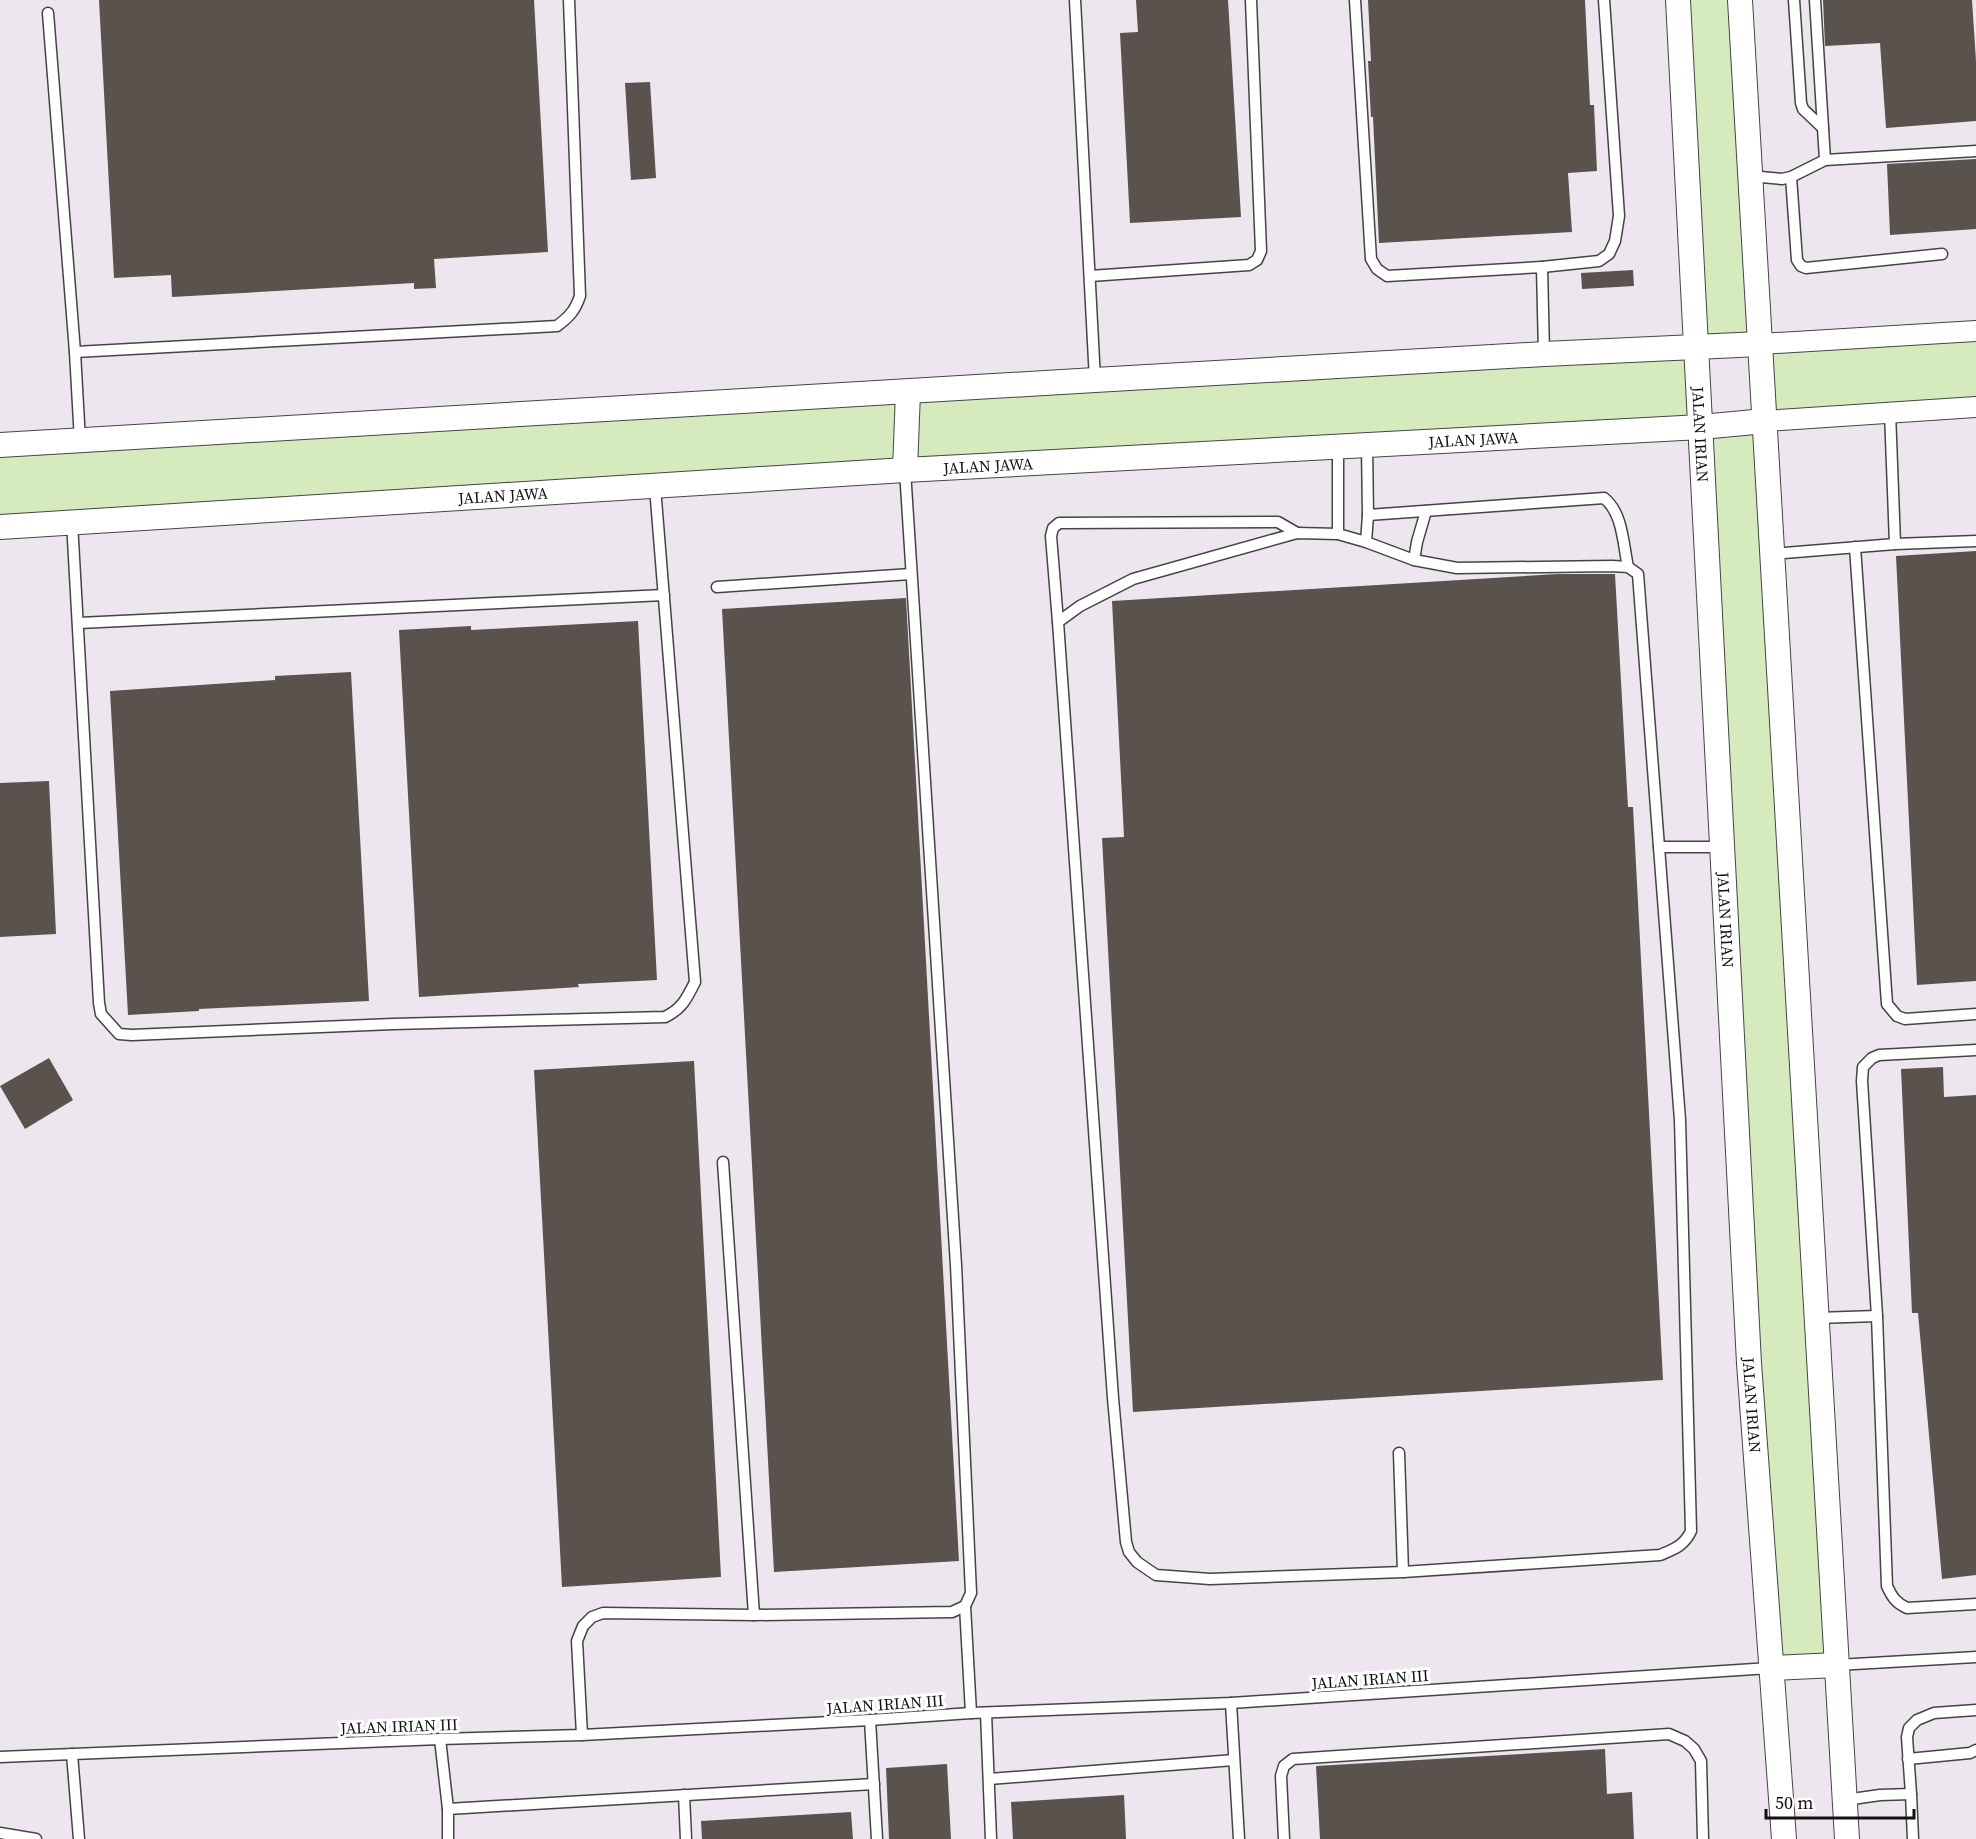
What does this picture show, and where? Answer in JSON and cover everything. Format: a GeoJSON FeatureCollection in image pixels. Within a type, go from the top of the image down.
{"type":"FeatureCollection","features":[{"type":"Feature","properties":{"kind":"street","name":"JALAN IRIAN"},"geometry":{"type":"LineString","coordinates":[[1678,0],[1724,847],[1749,1363],[1784,1839]]}},
{"type":"Feature","properties":{"kind":"street"},"geometry":{"type":"LineString","coordinates":[[1740,0],[1847,1839]]}},
{"type":"Feature","properties":{"kind":"street"},"geometry":{"type":"LineString","coordinates":[[0,446],[1095,380],[1976,331]]}},
{"type":"Feature","properties":{"kind":"street"},"geometry":{"type":"LineString","coordinates":[[905,471],[908,392]]}},
{"type":"Feature","properties":{"kind":"street","name":"JALAN JAWA"},"geometry":{"type":"LineString","coordinates":[[0,527],[905,471],[1701,427],[1976,407]]}},
{"type":"Feature","properties":{"kind":"street"},"geometry":{"type":"LineString","coordinates":[[1770,1668],[1837,1665]]}},
{"type":"Feature","properties":{"kind":"lane"},"geometry":{"type":"LineString","coordinates":[[75,352],[557,326],[569,318],[576,309],[580,296],[569,0]]}},
{"type":"Feature","properties":{"kind":"lane"},"geometry":{"type":"LineString","coordinates":[[1075,0],[1095,380]]}},
{"type":"Feature","properties":{"kind":"lane"},"geometry":{"type":"LineString","coordinates":[[1090,276],[1249,265],[1257,260],[1261,251],[1251,0]]}},
{"type":"Feature","properties":{"kind":"lane"},"geometry":{"type":"LineString","coordinates":[[1355,0],[1371,259],[1377,269],[1387,276],[1542,267],[1599,261],[1609,254],[1615,242],[1619,216],[1604,0]]}},
{"type":"Feature","properties":{"kind":"lane"},"geometry":{"type":"LineString","coordinates":[[1794,0],[1801,103],[1803,109],[1822,128]]}},
{"type":"Feature","properties":{"kind":"lane"},"geometry":{"type":"LineString","coordinates":[[1815,0],[1825,160]]}},
{"type":"Feature","properties":{"kind":"lane"},"geometry":{"type":"LineString","coordinates":[[48,13],[80,442]]}},
{"type":"Feature","properties":{"kind":"lane"},"geometry":{"type":"LineString","coordinates":[[1750,176],[1782,179],[1791,177],[1825,160],[1976,151]]}},
{"type":"Feature","properties":{"kind":"lane"},"geometry":{"type":"LineString","coordinates":[[1791,177],[1797,260],[1801,266],[1806,268],[1942,254]]}},
{"type":"Feature","properties":{"kind":"lane"},"geometry":{"type":"LineString","coordinates":[[1542,267],[1544,354]]}},
{"type":"Feature","properties":{"kind":"lane"},"geometry":{"type":"LineString","coordinates":[[1890,412],[1895,544]]}},
{"type":"Feature","properties":{"kind":"lane"},"geometry":{"type":"LineString","coordinates":[[1366,542],[1367,445]]}},
{"type":"Feature","properties":{"kind":"lane"},"geometry":{"type":"LineString","coordinates":[[1338,447],[1338,534]]}},
{"type":"Feature","properties":{"kind":"lane"},"geometry":{"type":"LineString","coordinates":[[905,471],[956,1265],[971,1593],[965,1606],[971,1713]]}},
{"type":"Feature","properties":{"kind":"lane"},"geometry":{"type":"LineString","coordinates":[[72,522],[99,1003],[101,1014],[119,1034],[665,1017],[685,1003],[695,982],[655,487]]}},
{"type":"Feature","properties":{"kind":"lane"},"geometry":{"type":"LineString","coordinates":[[1368,515],[1604,498],[1617,513],[1628,567]]}},
{"type":"Feature","properties":{"kind":"lane"},"geometry":{"type":"LineString","coordinates":[[1414,560],[1426,511]]}},
{"type":"Feature","properties":{"kind":"lane"},"geometry":{"type":"LineString","coordinates":[[1058,622],[1080,606],[1133,579],[1298,534],[1338,534],[1414,560],[1457,568],[1612,566],[1628,567],[1638,574],[1680,1120],[1691,1531],[1687,1540],[1677,1548],[1660,1555],[1403,1572],[1210,1579],[1156,1575],[1137,1563],[1129,1552],[1126,1542],[1113,1398],[1051,536],[1053,528],[1059,524],[1278,522],[1298,534]]}},
{"type":"Feature","properties":{"kind":"lane"},"geometry":{"type":"LineString","coordinates":[[1772,554],[1976,540]]}},
{"type":"Feature","properties":{"kind":"lane"},"geometry":{"type":"LineString","coordinates":[[1855,547],[1887,1004],[1897,1016],[1905,1018],[1976,1014]]}},
{"type":"Feature","properties":{"kind":"lane"},"geometry":{"type":"LineString","coordinates":[[717,587],[911,574]]}},
{"type":"Feature","properties":{"kind":"lane"},"geometry":{"type":"LineString","coordinates":[[79,623],[664,595]]}},
{"type":"Feature","properties":{"kind":"lane"},"geometry":{"type":"LineString","coordinates":[[1659,847],[1724,847]]}},
{"type":"Feature","properties":{"kind":"lane"},"geometry":{"type":"LineString","coordinates":[[1976,1050],[1879,1055],[1863,1067],[1862,1081],[1877,1316],[1887,1586],[1894,1599],[1907,1608],[1976,1604]]}},
{"type":"Feature","properties":{"kind":"lane"},"geometry":{"type":"LineString","coordinates":[[723,1162],[754,1615]]}},
{"type":"Feature","properties":{"kind":"lane"},"geometry":{"type":"LineString","coordinates":[[1817,1318],[1877,1316]]}},
{"type":"Feature","properties":{"kind":"lane"},"geometry":{"type":"LineString","coordinates":[[1399,1453],[1403,1572]]}},
{"type":"Feature","properties":{"kind":"lane"},"geometry":{"type":"LineString","coordinates":[[582,1735],[577,1641],[582,1626],[592,1617],[603,1613],[754,1615],[952,1612],[965,1606]]}},
{"type":"Feature","properties":{"kind":"lane"},"geometry":{"type":"LineString","coordinates":[[1837,1665],[1976,1657]]}},
{"type":"Feature","properties":{"kind":"lane","name":"JALAN IRIAN III"},"geometry":{"type":"LineString","coordinates":[[0,1757],[582,1735],[971,1713],[1231,1703],[1770,1668]]}},
{"type":"Feature","properties":{"kind":"lane"},"geometry":{"type":"LineString","coordinates":[[1231,1703],[1239,1839]]}},
{"type":"Feature","properties":{"kind":"lane"},"geometry":{"type":"LineString","coordinates":[[1913,1839],[1907,1737],[1909,1728],[1917,1719],[1934,1713],[1976,1710]]}},
{"type":"Feature","properties":{"kind":"lane"},"geometry":{"type":"LineString","coordinates":[[986,1713],[991,1839]]}},
{"type":"Feature","properties":{"kind":"lane"},"geometry":{"type":"LineString","coordinates":[[870,1720],[877,1839]]}},
{"type":"Feature","properties":{"kind":"lane"},"geometry":{"type":"LineString","coordinates":[[1284,1839],[1281,1776],[1284,1766],[1293,1759],[1669,1734],[1685,1741],[1694,1749],[1701,1761],[1703,1839]]}},
{"type":"Feature","properties":{"kind":"lane"},"geometry":{"type":"LineString","coordinates":[[440,1739],[448,1809],[448,1839]]}},
{"type":"Feature","properties":{"kind":"lane"},"geometry":{"type":"LineString","coordinates":[[1908,1759],[1970,1753],[1976,1750]]}},
{"type":"Feature","properties":{"kind":"lane"},"geometry":{"type":"LineString","coordinates":[[72,1754],[79,1839]]}},
{"type":"Feature","properties":{"kind":"lane"},"geometry":{"type":"LineString","coordinates":[[989,1779],[1234,1760]]}},
{"type":"Feature","properties":{"kind":"lane"},"geometry":{"type":"LineString","coordinates":[[448,1809],[873,1784]]}},
{"type":"Feature","properties":{"kind":"lane"},"geometry":{"type":"LineString","coordinates":[[1845,1800],[1880,1795],[1911,1794]]}},
{"type":"Feature","properties":{"kind":"lane"},"geometry":{"type":"LineString","coordinates":[[684,1795],[686,1839]]}},
{"type":"Feature","properties":{"kind":"lane"},"geometry":{"type":"LineString","coordinates":[[0,1833],[36,1839]]}},
{"type":"Feature","properties":{"kind":"shaded area"},"geometry":{"type":"Polygon","coordinates":[[[0,0],[1976,0],[1976,1839],[0,1839],[0,0]]]}},
{"type":"Feature","properties":{"kind":"green space"},"geometry":{"type":"Polygon","coordinates":[[[1678,0],[1740,0],[1760,344],[1697,347],[1678,0]]]}},
{"type":"Feature","properties":{"kind":"green space"},"geometry":{"type":"Polygon","coordinates":[[[1976,331],[1976,409],[1765,421],[1837,1665],[1770,1668],[1700,427],[0,528],[0,445],[1697,347],[1701,427],[1764,421],[1760,344],[1976,331]]]}},
{"type":"Feature","properties":{"kind":"building"},"geometry":{"type":"Polygon","coordinates":[[[99,0],[534,0],[548,252],[434,259],[436,288],[414,289],[414,283],[172,297],[171,275],[114,278],[99,0]]]}},
{"type":"Feature","properties":{"kind":"building"},"geometry":{"type":"Polygon","coordinates":[[[1136,0],[1228,0],[1241,217],[1130,223],[1120,33],[1138,32],[1136,0]]]}},
{"type":"Feature","properties":{"kind":"building"},"geometry":{"type":"Polygon","coordinates":[[[1368,0],[1585,0],[1590,105],[1594,105],[1597,171],[1568,173],[1572,232],[1379,243],[1368,61],[1371,61],[1368,0]]]}},
{"type":"Feature","properties":{"kind":"building"},"geometry":{"type":"Polygon","coordinates":[[[1823,0],[1972,0],[1976,61],[1976,121],[1886,128],[1880,43],[1825,46],[1823,0]]]}},
{"type":"Feature","properties":{"kind":"building"},"geometry":{"type":"Polygon","coordinates":[[[650,82],[656,178],[631,180],[625,83],[650,82]]]}},
{"type":"Feature","properties":{"kind":"building"},"geometry":{"type":"Polygon","coordinates":[[[1976,159],[1976,229],[1890,235],[1887,164],[1976,159]]]}},
{"type":"Feature","properties":{"kind":"building"},"geometry":{"type":"Polygon","coordinates":[[[1633,270],[1634,286],[1582,289],[1581,273],[1633,270]]]}},
{"type":"Feature","properties":{"kind":"building"},"geometry":{"type":"Polygon","coordinates":[[[1976,551],[1976,981],[1917,985],[1896,556],[1976,551]]]}},
{"type":"Feature","properties":{"kind":"building"},"geometry":{"type":"Polygon","coordinates":[[[1557,574],[1615,574],[1628,807],[1633,807],[1663,1380],[1133,1412],[1102,838],[1124,837],[1112,601],[1557,574]]]}},
{"type":"Feature","properties":{"kind":"building"},"geometry":{"type":"Polygon","coordinates":[[[906,598],[959,1561],[774,1572],[722,609],[906,598]]]}},
{"type":"Feature","properties":{"kind":"building"},"geometry":{"type":"Polygon","coordinates":[[[638,621],[657,980],[419,997],[399,630],[471,626],[471,630],[638,621]]]}},
{"type":"Feature","properties":{"kind":"building"},"geometry":{"type":"Polygon","coordinates":[[[351,672],[369,1001],[199,1009],[199,1011],[128,1015],[110,691],[275,680],[275,676],[351,672]]]}},
{"type":"Feature","properties":{"kind":"building"},"geometry":{"type":"Polygon","coordinates":[[[49,781],[56,934],[0,937],[0,783],[49,781]]]}},
{"type":"Feature","properties":{"kind":"building"},"geometry":{"type":"Polygon","coordinates":[[[49,1058],[73,1100],[25,1129],[0,1086],[49,1058]]]}},
{"type":"Feature","properties":{"kind":"building"},"geometry":{"type":"Polygon","coordinates":[[[694,1061],[721,1577],[562,1587],[534,1070],[694,1061]]]}},
{"type":"Feature","properties":{"kind":"building"},"geometry":{"type":"Polygon","coordinates":[[[1943,1067],[1944,1097],[1976,1095],[1976,1575],[1942,1579],[1918,1313],[1912,1313],[1901,1069],[1943,1067]]]}},
{"type":"Feature","properties":{"kind":"building"},"geometry":{"type":"Polygon","coordinates":[[[1605,1749],[1607,1794],[1632,1792],[1634,1839],[1320,1839],[1316,1766],[1605,1749]]]}},
{"type":"Feature","properties":{"kind":"building"},"geometry":{"type":"Polygon","coordinates":[[[947,1764],[951,1839],[889,1839],[886,1768],[947,1764]]]}},
{"type":"Feature","properties":{"kind":"building"},"geometry":{"type":"Polygon","coordinates":[[[1124,1795],[1126,1839],[1013,1839],[1011,1802],[1124,1795]]]}},
{"type":"Feature","properties":{"kind":"building"},"geometry":{"type":"Polygon","coordinates":[[[851,1812],[853,1839],[702,1839],[701,1821],[851,1812]]]}}]}
